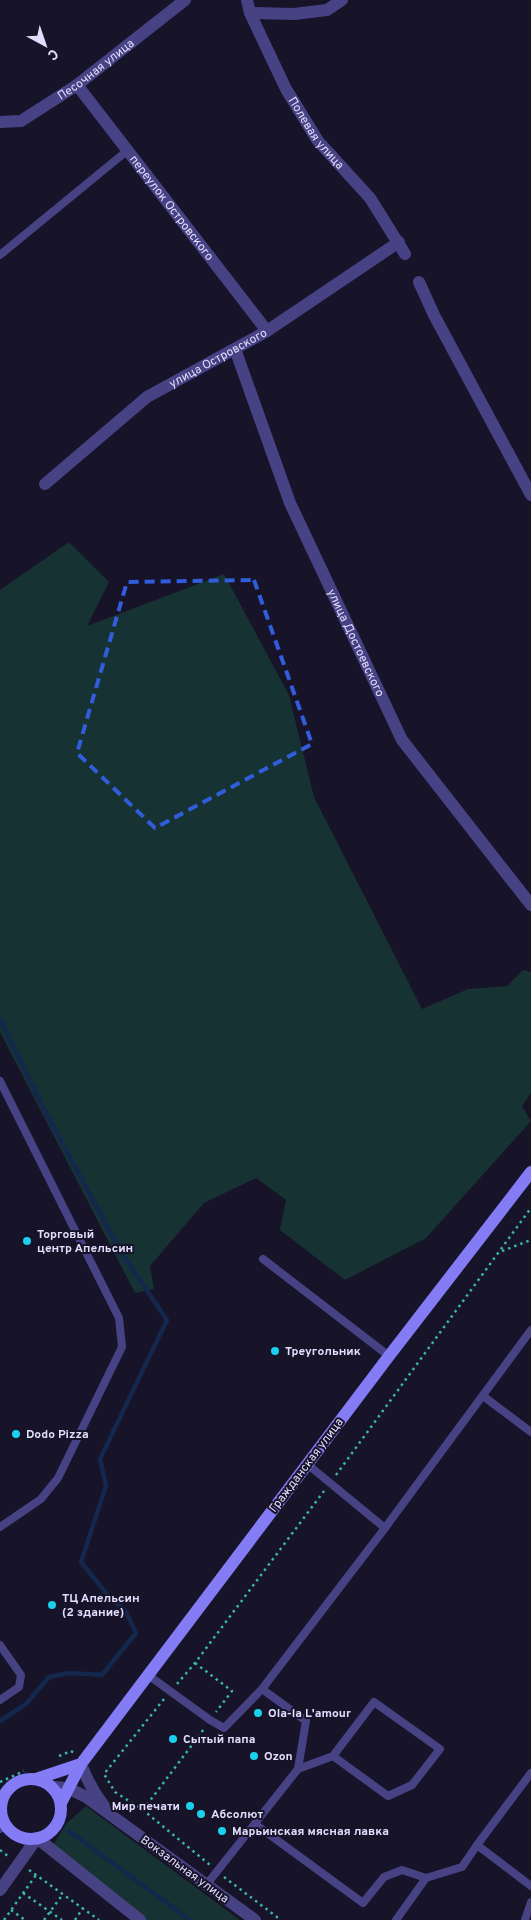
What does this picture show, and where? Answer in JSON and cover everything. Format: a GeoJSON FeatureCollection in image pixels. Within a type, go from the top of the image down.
{"type":"FeatureCollection","features":[{"type":"Feature","properties":{"kind":"main road","name":"Гражданская улица"},"geometry":{"type":"LineString","coordinates":[[60,1803],[70,1788],[82,1762],[389,1356],[531,1172]]}},
{"type":"Feature","properties":{"kind":"main road"},"geometry":{"type":"LineString","coordinates":[[52,1787],[58,1794],[60,1803],[58,1822],[46,1835],[37,1838],[24,1838],[12,1833],[1,1823],[0,1804],[2,1795],[9,1787],[17,1781],[27,1778],[36,1779],[82,1762]]}},
{"type":"Feature","properties":{"kind":"main road","name":"Вокзальная улица"},"geometry":{"type":"LineString","coordinates":[[36,1779],[52,1787]]}},
{"type":"Feature","properties":{"kind":"street","name":"Песочная улица"},"geometry":{"type":"LineString","coordinates":[[0,122],[21,121],[76,85],[185,0]]}},
{"type":"Feature","properties":{"kind":"street","name":"Полевая улица"},"geometry":{"type":"LineString","coordinates":[[247,0],[250,13],[286,88],[318,141],[370,198],[405,254]]}},
{"type":"Feature","properties":{"kind":"street"},"geometry":{"type":"LineString","coordinates":[[250,13],[294,14],[327,10],[342,0]]}},
{"type":"Feature","properties":{"kind":"street","name":"переулок Островского"},"geometry":{"type":"LineString","coordinates":[[76,85],[267,331]]}},
{"type":"Feature","properties":{"kind":"street","name":"улица Островского"},"geometry":{"type":"LineString","coordinates":[[45,484],[147,397],[267,331],[399,242]]}},
{"type":"Feature","properties":{"kind":"street"},"geometry":{"type":"LineString","coordinates":[[419,282],[434,315],[531,495]]}},
{"type":"Feature","properties":{"kind":"street","name":"улица Достоевского"},"geometry":{"type":"LineString","coordinates":[[235,349],[290,503],[402,740],[531,906]]}},
{"type":"Feature","properties":{"kind":"street","name":"Вокзальная улица"},"geometry":{"type":"LineString","coordinates":[[82,1762],[91,1789],[115,1818]]}},
{"type":"Feature","properties":{"kind":"street","name":"Вокзальная улица"},"geometry":{"type":"LineString","coordinates":[[52,1787],[70,1788],[86,1797],[255,1920]]}},
{"type":"Feature","properties":{"kind":"street"},"geometry":{"type":"LineString","coordinates":[[0,1890],[37,1838],[140,1920]]}},
{"type":"Feature","properties":{"kind":"lane"},"geometry":{"type":"LineString","coordinates":[[0,255],[128,150]]}},
{"type":"Feature","properties":{"kind":"lane"},"geometry":{"type":"LineString","coordinates":[[0,1081],[119,1318],[122,1347],[58,1478],[41,1499],[0,1527]]}},
{"type":"Feature","properties":{"kind":"lane"},"geometry":{"type":"LineString","coordinates":[[263,1260],[389,1356]]}},
{"type":"Feature","properties":{"kind":"lane"},"geometry":{"type":"LineString","coordinates":[[148,1675],[224,1728],[262,1689],[385,1528],[531,1330]]}},
{"type":"Feature","properties":{"kind":"lane"},"geometry":{"type":"LineString","coordinates":[[482,1396],[531,1432]]}},
{"type":"Feature","properties":{"kind":"lane"},"geometry":{"type":"LineString","coordinates":[[307,1464],[385,1528]]}},
{"type":"Feature","properties":{"kind":"lane"},"geometry":{"type":"LineString","coordinates":[[0,1645],[21,1675],[19,1687],[0,1700]]}},
{"type":"Feature","properties":{"kind":"lane"},"geometry":{"type":"LineString","coordinates":[[207,1884],[298,1769],[306,1722],[262,1689]]}},
{"type":"Feature","properties":{"kind":"lane"},"geometry":{"type":"LineString","coordinates":[[298,1769],[333,1756],[374,1702],[440,1749],[412,1785],[388,1796],[333,1756]]}},
{"type":"Feature","properties":{"kind":"lane"},"geometry":{"type":"LineString","coordinates":[[255,1824],[363,1903],[384,1877],[402,1870],[426,1878],[462,1867],[476,1845],[531,1773]]}},
{"type":"Feature","properties":{"kind":"lane"},"geometry":{"type":"LineString","coordinates":[[476,1845],[531,1886]]}},
{"type":"Feature","properties":{"kind":"lane"},"geometry":{"type":"LineString","coordinates":[[396,1920],[426,1878]]}},
{"type":"Feature","properties":{"kind":"lane"},"geometry":{"type":"LineString","coordinates":[[525,1920],[531,1902]]}},
{"type":"Feature","properties":{"kind":"path"},"geometry":{"type":"LineString","coordinates":[[281,1920],[217,1871],[143,1810],[114,1792],[104,1774],[195,1663],[331,1482],[531,1208]]}},
{"type":"Feature","properties":{"kind":"path"},"geometry":{"type":"LineString","coordinates":[[500,1252],[531,1240]]}},
{"type":"Feature","properties":{"kind":"path"},"geometry":{"type":"LineString","coordinates":[[143,1810],[232,1691],[195,1663]]}},
{"type":"Feature","properties":{"kind":"path"},"geometry":{"type":"LineString","coordinates":[[19,1864],[99,1920]]}},
{"type":"Feature","properties":{"kind":"path"},"geometry":{"type":"LineString","coordinates":[[4,1920],[36,1875]]}},
{"type":"Feature","properties":{"kind":"path"},"geometry":{"type":"LineString","coordinates":[[23,1893],[62,1920]]}},
{"type":"Feature","properties":{"kind":"path"},"geometry":{"type":"LineString","coordinates":[[44,1920],[63,1894]]}},
{"type":"Feature","properties":{"kind":"path"},"geometry":{"type":"LineString","coordinates":[[75,1920],[83,1908]]}},
{"type":"Feature","properties":{"kind":"path"},"geometry":{"type":"LineString","coordinates":[[11,1910],[25,1920]]}},
{"type":"Feature","properties":{"kind":"highlighted area"},"geometry":{"type":"Polygon","coordinates":[[[254,580],[312,744],[155,828],[77,753],[127,582],[254,580]]]}},
{"type":"Feature","properties":{"kind":"green space"},"geometry":{"type":"Polygon","coordinates":[[[69,542],[109,582],[87,626],[224,574],[289,695],[314,797],[422,1009],[468,989],[507,986],[523,970],[531,972],[531,1093],[522,1106],[531,1121],[426,1238],[345,1280],[280,1230],[286,1200],[256,1178],[204,1203],[150,1266],[154,1289],[135,1293],[0,1032],[0,590],[69,542]]]}},
{"type":"Feature","properties":{"kind":"green space"},"geometry":{"type":"Polygon","coordinates":[[[86,1806],[240,1920],[142,1920],[49,1852],[66,1824],[86,1806]]]}},
{"type":"Feature","properties":{"kind":"waterway"},"geometry":{"type":"LineString","coordinates":[[0,1019],[44,1109],[122,1254],[167,1320],[100,1459],[106,1486],[81,1562],[106,1593],[126,1612],[136,1633],[102,1675],[69,1673],[49,1677],[26,1704],[0,1721]]}},
{"type":"Feature","properties":{"kind":"waterway"},"geometry":{"type":"LineString","coordinates":[[69,1831],[190,1920]]}},
{"type":"Feature","properties":{"kind":"place","name":"Торговый центр Апельсин"},"geometry":{"type":"Point","coordinates":[27,1241]}},
{"type":"Feature","properties":{"kind":"place","name":"Треугольник"},"geometry":{"type":"Point","coordinates":[275,1351]}},
{"type":"Feature","properties":{"kind":"place","name":"Dodo Pizza"},"geometry":{"type":"Point","coordinates":[16,1434]}},
{"type":"Feature","properties":{"kind":"place","name":"ТЦ Апельсин (2 здание)"},"geometry":{"type":"Point","coordinates":[52,1605]}},
{"type":"Feature","properties":{"kind":"place","name":"Ola-la L'amour"},"geometry":{"type":"Point","coordinates":[258,1713]}},
{"type":"Feature","properties":{"kind":"place","name":"Сытый папа"},"geometry":{"type":"Point","coordinates":[173,1739]}},
{"type":"Feature","properties":{"kind":"place","name":"Ozon"},"geometry":{"type":"Point","coordinates":[254,1756]}},
{"type":"Feature","properties":{"kind":"place","name":"Мир печати"},"geometry":{"type":"Point","coordinates":[190,1806]}},
{"type":"Feature","properties":{"kind":"place","name":"Абсолют"},"geometry":{"type":"Point","coordinates":[201,1814]}},
{"type":"Feature","properties":{"kind":"place","name":"Марьинская мясная лавка"},"geometry":{"type":"Point","coordinates":[222,1831]}}]}
